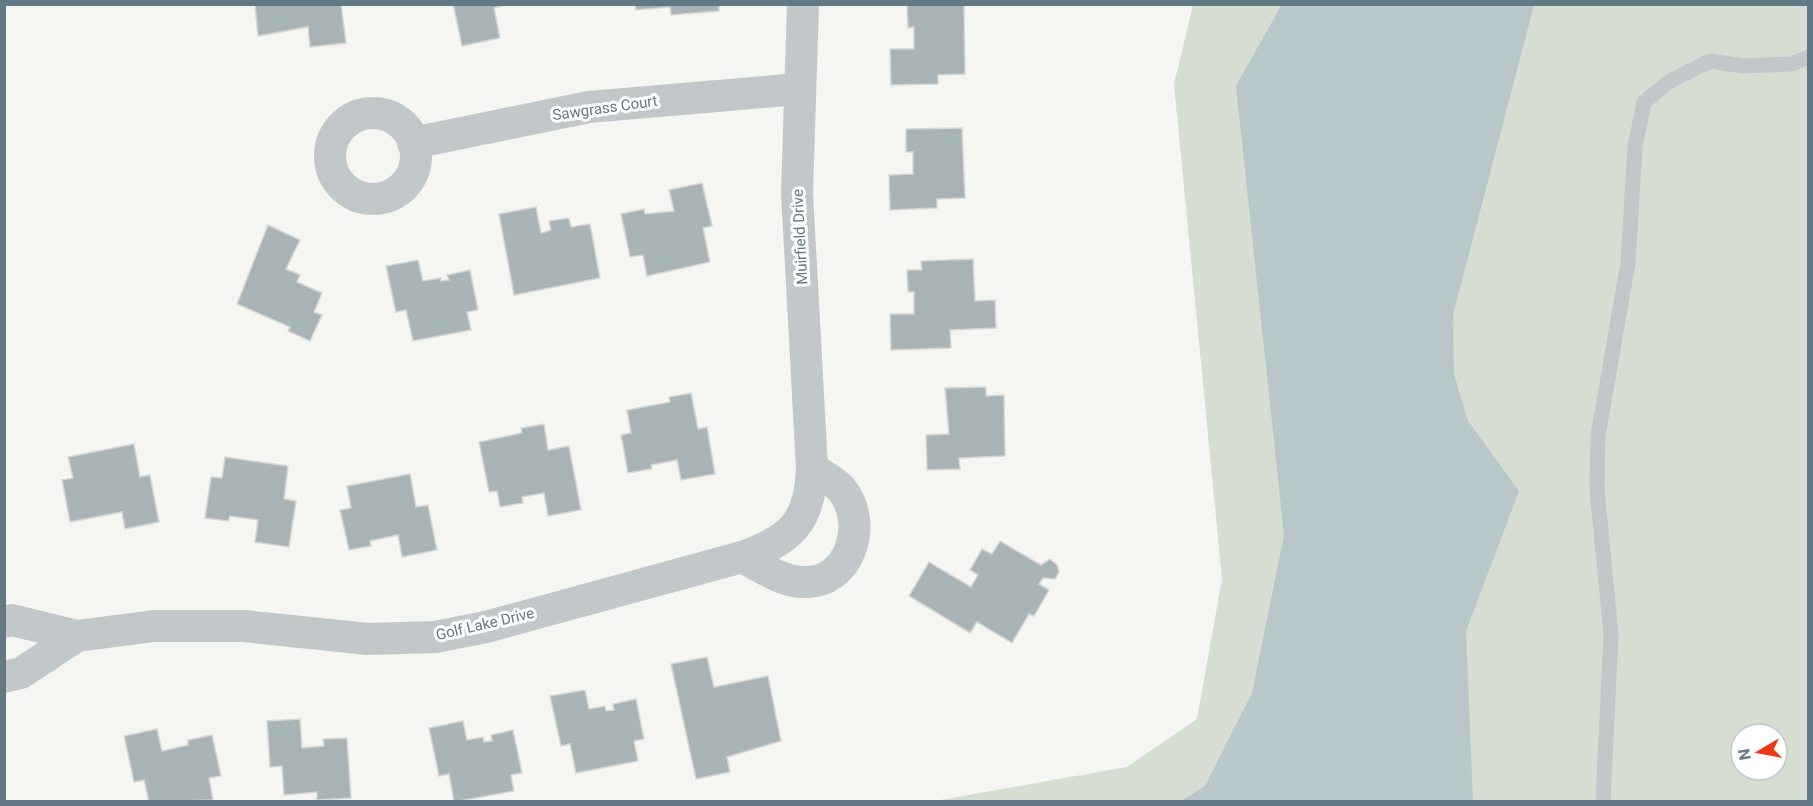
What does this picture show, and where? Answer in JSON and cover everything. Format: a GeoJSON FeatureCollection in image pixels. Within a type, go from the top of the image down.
{"type":"FeatureCollection","features":[{"type":"Feature","properties":{"kind":"street","name":"Muirfield Drive"},"geometry":{"type":"LineString","coordinates":[[742,557],[777,543],[798,524],[806,510],[812,468],[797,193],[803,4]]}},
{"type":"Feature","properties":{"kind":"street","name":"Sawgrass Court"},"geometry":{"type":"LineString","coordinates":[[413,143],[589,107],[799,89]]}},
{"type":"Feature","properties":{"kind":"street"},"geometry":{"type":"LineString","coordinates":[[742,557],[785,579],[801,582],[826,577],[839,568],[853,544],[856,521],[842,489],[812,468]]}},
{"type":"Feature","properties":{"kind":"street","name":"Golf Lake Drive"},"geometry":{"type":"LineString","coordinates":[[4,622],[12,620],[78,636],[154,626],[244,626],[368,639],[435,637],[486,627],[742,557]]}},
{"type":"Feature","properties":{"kind":"street","name":"Golf Lake Drive"},"geometry":{"type":"LineString","coordinates":[[4,677],[21,673],[78,636]]}},
{"type":"Feature","properties":{"kind":"lane"},"geometry":{"type":"LineString","coordinates":[[1603,801],[1611,634],[1597,490],[1598,436],[1628,263],[1635,147],[1644,102],[1670,81],[1710,62],[1743,66],[1792,64],[1809,57]]}},
{"type":"Feature","properties":{"kind":"shaded area"},"geometry":{"type":"Polygon","coordinates":[[[1282,4],[1534,5],[1453,315],[1454,374],[1468,421],[1519,491],[1466,631],[1473,801],[1181,801],[1205,786],[1252,693],[1284,535],[1236,86],[1282,4]]]}},
{"type":"Feature","properties":{"kind":"shaded area"},"geometry":{"type":"Polygon","coordinates":[[[1193,5],[1808,5],[1808,801],[929,802],[1127,767],[1197,719],[1222,579],[1174,84],[1193,5]]]}},
{"type":"Feature","properties":{"kind":"building"},"geometry":{"type":"Polygon","coordinates":[[[341,4],[346,43],[310,47],[308,27],[258,36],[255,5],[341,4]]]}},
{"type":"Feature","properties":{"kind":"building"},"geometry":{"type":"Polygon","coordinates":[[[453,4],[509,4],[494,8],[500,38],[462,46],[453,4]]]}},
{"type":"Feature","properties":{"kind":"building"},"geometry":{"type":"Polygon","coordinates":[[[635,4],[719,4],[719,11],[671,15],[670,7],[636,10],[635,4]]]}},
{"type":"Feature","properties":{"kind":"building"},"geometry":{"type":"Polygon","coordinates":[[[907,4],[964,4],[965,74],[938,75],[938,84],[891,85],[890,49],[914,49],[914,27],[908,28],[907,4]]]}},
{"type":"Feature","properties":{"kind":"building"},"geometry":{"type":"Polygon","coordinates":[[[962,128],[965,198],[937,199],[937,208],[890,210],[889,175],[913,174],[913,152],[906,152],[906,129],[962,128]]]}},
{"type":"Feature","properties":{"kind":"building"},"geometry":{"type":"Polygon","coordinates":[[[702,183],[712,226],[703,228],[710,262],[647,276],[643,255],[630,257],[621,214],[644,209],[645,214],[674,211],[669,190],[702,183]]]}},
{"type":"Feature","properties":{"kind":"building"},"geometry":{"type":"Polygon","coordinates":[[[536,207],[541,233],[551,230],[549,221],[569,218],[571,227],[590,224],[600,278],[514,295],[499,214],[536,207]]]}},
{"type":"Feature","properties":{"kind":"building"},"geometry":{"type":"Polygon","coordinates":[[[268,225],[300,240],[286,269],[300,275],[297,282],[322,293],[314,312],[322,315],[310,341],[288,331],[290,327],[237,304],[268,225]]]}},
{"type":"Feature","properties":{"kind":"building"},"geometry":{"type":"Polygon","coordinates":[[[973,259],[975,301],[995,300],[996,328],[950,330],[951,348],[891,350],[890,314],[914,314],[914,292],[908,292],[907,270],[922,270],[921,261],[973,259]]]}},
{"type":"Feature","properties":{"kind":"building"},"geometry":{"type":"Polygon","coordinates":[[[418,260],[423,281],[441,278],[441,281],[449,280],[447,275],[470,270],[478,310],[467,312],[471,330],[413,341],[406,310],[396,312],[386,266],[418,260]]]}},
{"type":"Feature","properties":{"kind":"building"},"geometry":{"type":"Polygon","coordinates":[[[986,387],[986,396],[1004,395],[1005,456],[959,458],[960,469],[927,470],[926,435],[949,434],[945,388],[986,387]]]}},
{"type":"Feature","properties":{"kind":"building"},"geometry":{"type":"Polygon","coordinates":[[[691,393],[698,429],[707,427],[715,474],[681,480],[677,460],[651,465],[652,469],[628,473],[621,435],[631,433],[627,410],[670,402],[669,397],[691,393]]]}},
{"type":"Feature","properties":{"kind":"building"},"geometry":{"type":"Polygon","coordinates":[[[544,424],[548,450],[569,446],[581,510],[548,516],[544,493],[522,497],[523,503],[500,507],[497,491],[489,492],[479,442],[522,433],[521,428],[544,424]]]}},
{"type":"Feature","properties":{"kind":"building"},"geometry":{"type":"Polygon","coordinates":[[[134,444],[140,477],[150,475],[159,522],[125,529],[122,512],[70,522],[62,480],[73,478],[68,457],[134,444]]]}},
{"type":"Feature","properties":{"kind":"building"},"geometry":{"type":"Polygon","coordinates":[[[225,457],[288,466],[284,499],[296,501],[289,547],[255,542],[258,520],[230,516],[228,521],[205,518],[211,477],[222,478],[225,457]]]}},
{"type":"Feature","properties":{"kind":"building"},"geometry":{"type":"Polygon","coordinates":[[[410,474],[416,507],[428,505],[437,550],[402,557],[398,535],[370,541],[371,546],[349,550],[340,510],[351,508],[347,486],[410,474]]]}},
{"type":"Feature","properties":{"kind":"building"},"geometry":{"type":"Polygon","coordinates":[[[1000,541],[1041,565],[1050,559],[1057,565],[1059,572],[1055,579],[1043,578],[1039,584],[1049,590],[1034,616],[1029,614],[1012,643],[977,622],[970,633],[909,596],[929,562],[971,587],[978,575],[970,570],[982,549],[992,554],[1000,541]]]}},
{"type":"Feature","properties":{"kind":"building"},"geometry":{"type":"Polygon","coordinates":[[[707,657],[714,687],[768,676],[781,741],[727,757],[730,772],[696,779],[671,664],[707,657]]]}},
{"type":"Feature","properties":{"kind":"building"},"geometry":{"type":"Polygon","coordinates":[[[585,690],[589,709],[605,706],[606,711],[614,710],[613,704],[636,699],[644,739],[634,741],[638,761],[576,773],[570,744],[561,746],[550,696],[585,690]]]}},
{"type":"Feature","properties":{"kind":"building"},"geometry":{"type":"Polygon","coordinates":[[[300,719],[302,748],[324,746],[323,739],[347,738],[351,798],[317,800],[317,792],[284,795],[282,766],[270,767],[267,721],[300,719]]]}},
{"type":"Feature","properties":{"kind":"building"},"geometry":{"type":"Polygon","coordinates":[[[463,721],[467,740],[483,737],[484,742],[492,741],[491,735],[513,730],[522,773],[511,775],[514,791],[454,802],[449,774],[439,776],[429,728],[463,721]]]}},
{"type":"Feature","properties":{"kind":"building"},"geometry":{"type":"Polygon","coordinates":[[[157,729],[162,751],[188,745],[188,740],[212,735],[221,776],[209,778],[213,800],[149,802],[144,780],[134,782],[124,736],[157,729]]]}}]}
